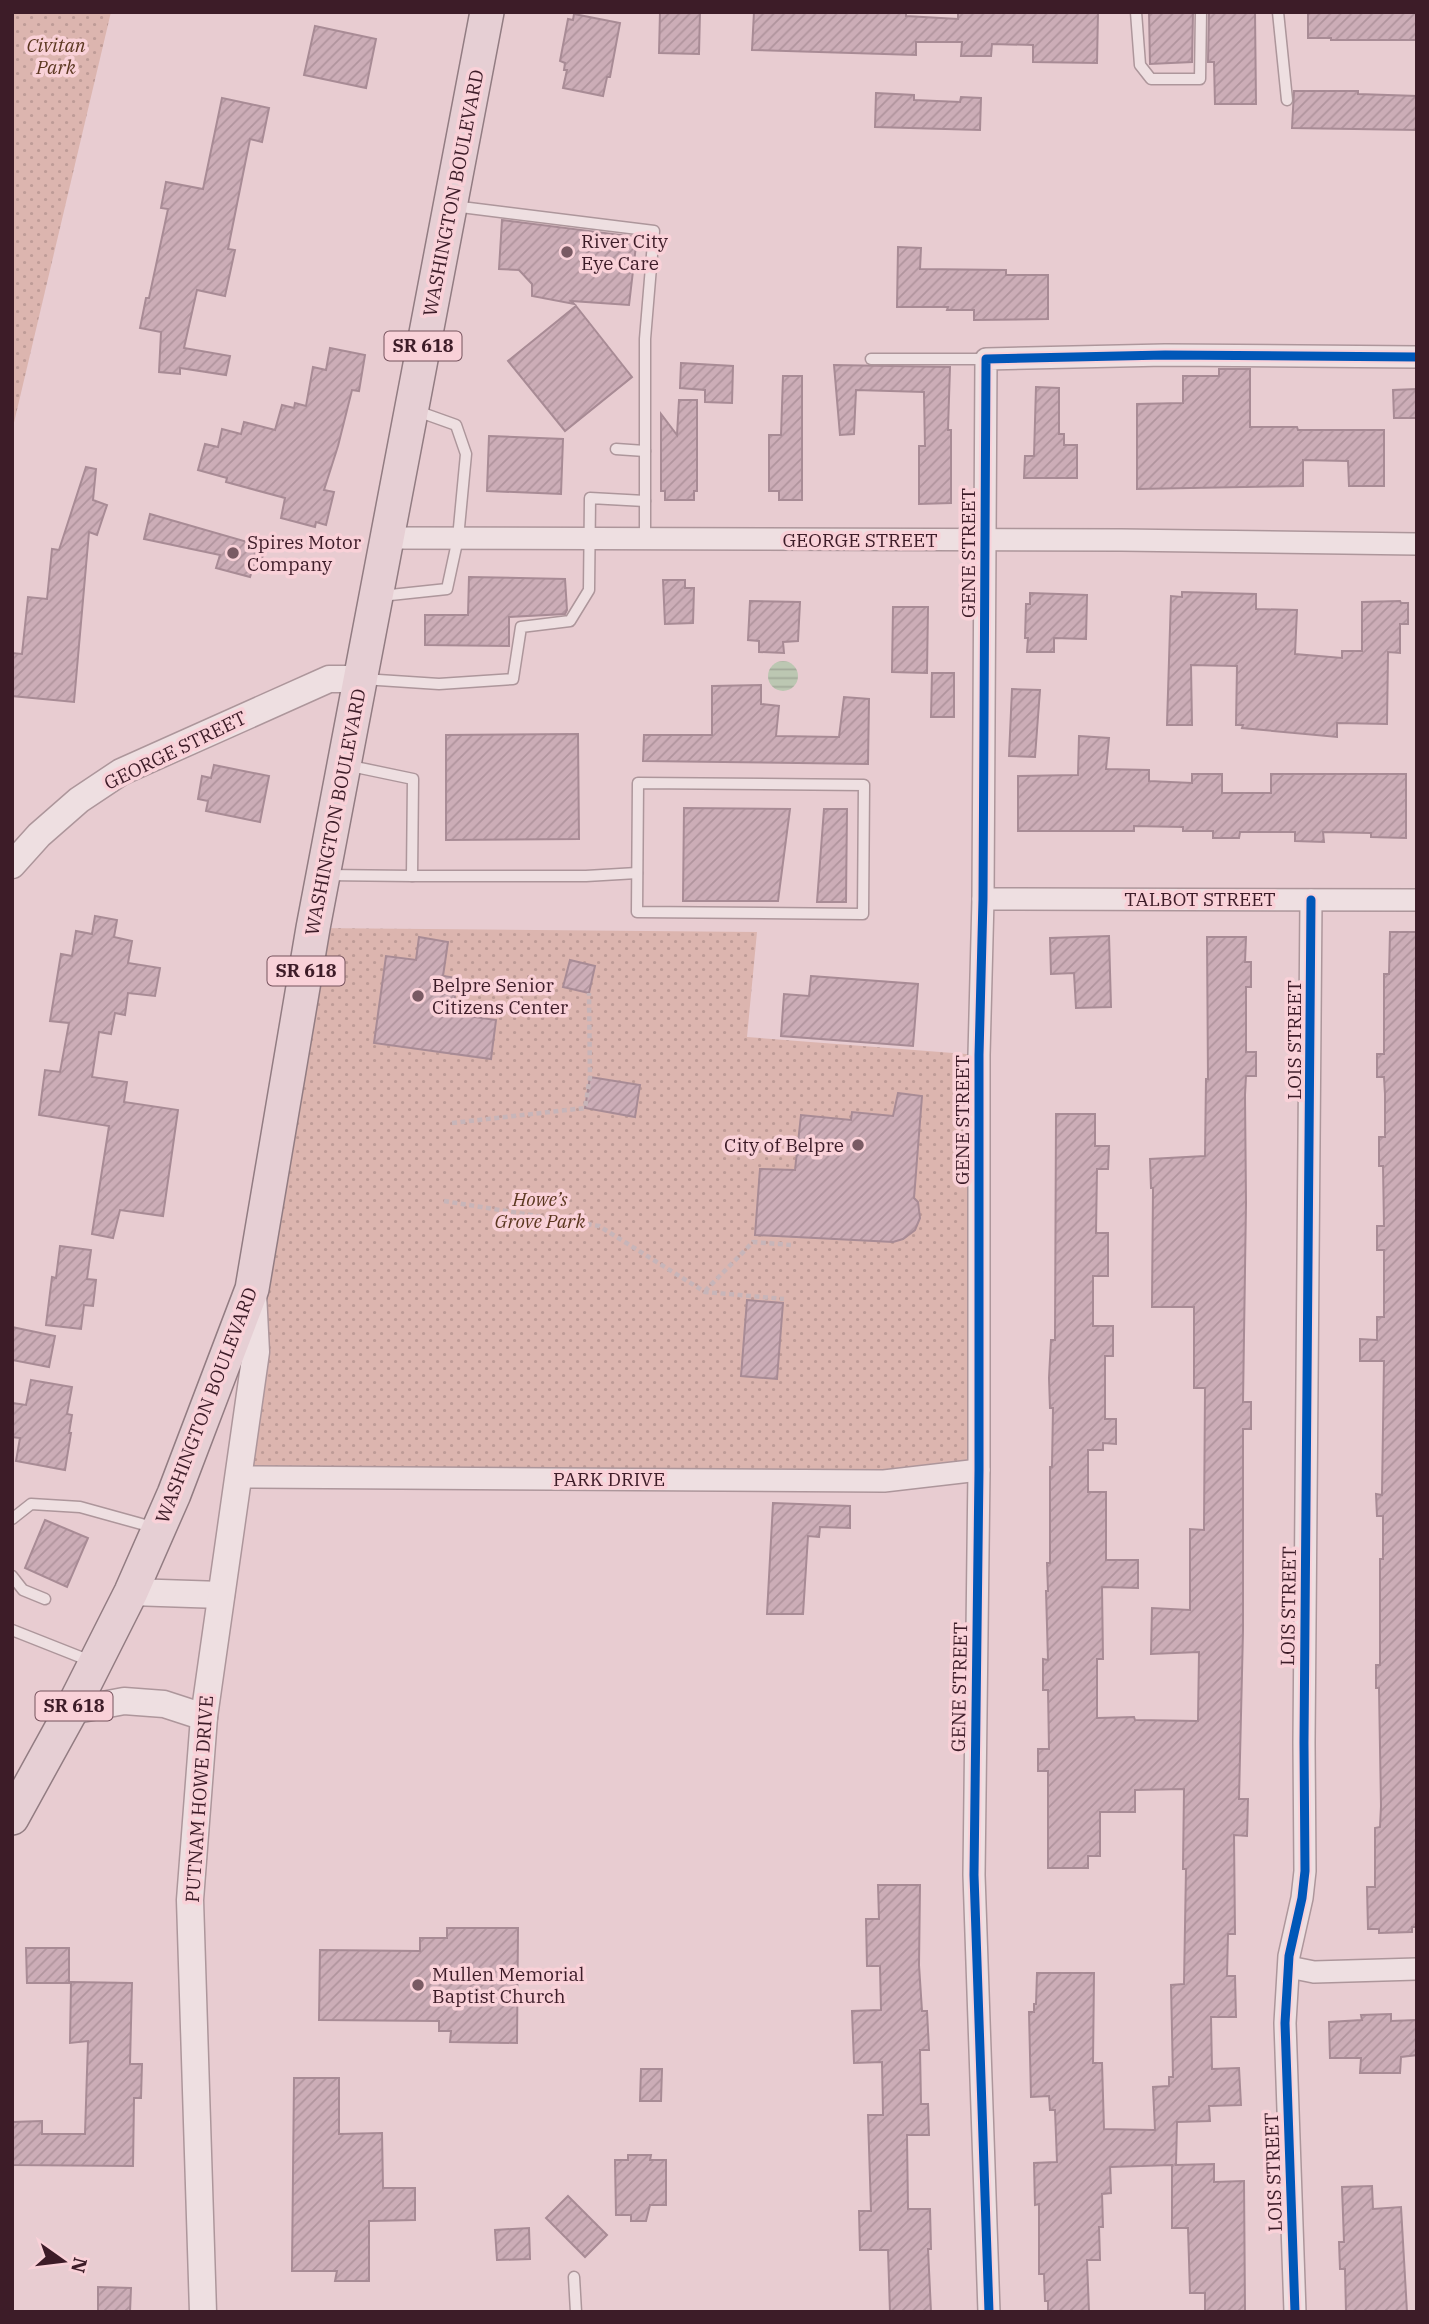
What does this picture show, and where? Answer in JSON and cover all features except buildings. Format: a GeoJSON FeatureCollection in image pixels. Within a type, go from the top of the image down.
{"type":"FeatureCollection","features":[{"type":"Feature","properties":{"kind":"main road","name":"WASHINGTON BOULEVARD"},"geometry":{"type":"LineString","coordinates":[[12,1818],[71,1711],[131,1592],[215,1392],[252,1289],[344,765],[487,12]]}},
{"type":"Feature","properties":{"kind":"street"},"geometry":{"type":"LineString","coordinates":[[986,359],[1177,355],[1417,357]]}},
{"type":"Feature","properties":{"kind":"street","name":"GENE STREET"},"geometry":{"type":"LineString","coordinates":[[986,359],[974,1875],[989,2312]]}},
{"type":"Feature","properties":{"kind":"street","name":"GEORGE STREET"},"geometry":{"type":"LineString","coordinates":[[387,538],[1417,544]]}},
{"type":"Feature","properties":{"kind":"street","name":"GEORGE STREET"},"geometry":{"type":"LineString","coordinates":[[12,865],[39,835],[79,800],[121,772],[329,679],[360,679]]}},
{"type":"Feature","properties":{"kind":"street","name":"TALBOT STREET"},"geometry":{"type":"LineString","coordinates":[[983,899],[1417,900]]}},
{"type":"Feature","properties":{"kind":"street","name":"LOIS STREET"},"geometry":{"type":"LineString","coordinates":[[1295,2312],[1285,2023],[1289,1967],[1303,1898],[1305,1871],[1311,900]]}},
{"type":"Feature","properties":{"kind":"street","name":"PUTNAM HOWE DRIVE"},"geometry":{"type":"LineString","coordinates":[[202,2312],[190,1900],[204,1717],[256,1352],[252,1289]]}},
{"type":"Feature","properties":{"kind":"street","name":"PARK DRIVE"},"geometry":{"type":"LineString","coordinates":[[238,1477],[884,1481],[979,1469]]}},
{"type":"Feature","properties":{"kind":"street"},"geometry":{"type":"LineString","coordinates":[[131,1592],[221,1595]]}},
{"type":"Feature","properties":{"kind":"street"},"geometry":{"type":"LineString","coordinates":[[71,1711],[124,1701],[164,1704],[204,1717]]}},
{"type":"Feature","properties":{"kind":"street"},"geometry":{"type":"LineString","coordinates":[[1289,1967],[1314,1972],[1417,1969]]}},
{"type":"Feature","properties":{"kind":"lane"},"geometry":{"type":"LineString","coordinates":[[1136,12],[1140,65],[1151,79],[1200,79],[1201,12]]}},
{"type":"Feature","properties":{"kind":"lane"},"geometry":{"type":"LineString","coordinates":[[1278,12],[1287,100]]}},
{"type":"Feature","properties":{"kind":"lane"},"geometry":{"type":"LineString","coordinates":[[450,205],[654,231],[645,340],[645,538]]}},
{"type":"Feature","properties":{"kind":"lane"},"geometry":{"type":"LineString","coordinates":[[871,359],[986,359]]}},
{"type":"Feature","properties":{"kind":"lane"},"geometry":{"type":"LineString","coordinates":[[376,596],[447,589],[458,538],[466,454],[456,425],[411,409]]}},
{"type":"Feature","properties":{"kind":"lane"},"geometry":{"type":"LineString","coordinates":[[617,449],[645,451]]}},
{"type":"Feature","properties":{"kind":"lane"},"geometry":{"type":"LineString","coordinates":[[360,679],[439,684],[513,679],[521,627],[570,621],[589,590],[590,498],[645,501]]}},
{"type":"Feature","properties":{"kind":"lane"},"geometry":{"type":"LineString","coordinates":[[344,765],[413,779],[412,876]]}},
{"type":"Feature","properties":{"kind":"lane"},"geometry":{"type":"LineString","coordinates":[[638,783],[864,785],[863,914],[637,912],[637,873],[638,783]]}},
{"type":"Feature","properties":{"kind":"lane"},"geometry":{"type":"LineString","coordinates":[[324,875],[586,876],[637,873]]}},
{"type":"Feature","properties":{"kind":"lane"},"geometry":{"type":"LineString","coordinates":[[12,1519],[31,1504],[80,1507],[159,1528]]}},
{"type":"Feature","properties":{"kind":"lane"},"geometry":{"type":"LineString","coordinates":[[12,1576],[23,1590],[45,1600]]}},
{"type":"Feature","properties":{"kind":"lane"},"geometry":{"type":"LineString","coordinates":[[12,1630],[96,1662]]}},
{"type":"Feature","properties":{"kind":"lane"},"geometry":{"type":"LineString","coordinates":[[574,2277],[576,2312]]}},
{"type":"Feature","properties":{"kind":"path"},"geometry":{"type":"LineString","coordinates":[[452,1123],[585,1108],[590,1077],[589,993]]}},
{"type":"Feature","properties":{"kind":"path"},"geometry":{"type":"LineString","coordinates":[[444,1201],[599,1226],[705,1292],[784,1299]]}},
{"type":"Feature","properties":{"kind":"path"},"geometry":{"type":"LineString","coordinates":[[705,1292],[753,1242],[791,1245]]}},
{"type":"Feature","properties":{"kind":"green space","name":"Civitan Park"},"geometry":{"type":"Polygon","coordinates":[[[12,12],[111,12],[12,431],[12,12]]]}},
{"type":"Feature","properties":{"kind":"green space","name":"Howe’s Grove Park"},"geometry":{"type":"Polygon","coordinates":[[[313,928],[757,932],[747,1037],[979,1055],[979,1470],[927,1477],[238,1477],[313,928]]]}},
{"type":"Feature","properties":{"kind":"shaded area"},"geometry":{"type":"Polygon","coordinates":[[[783,661],[794,665],[798,676],[794,687],[783,691],[772,687],[768,676],[772,665],[783,661]]]}},
{"type":"Feature","properties":{"kind":"cycle path"},"geometry":{"type":"LineString","coordinates":[[989,2312],[974,1875],[986,359],[1165,355],[1417,357]]}},
{"type":"Feature","properties":{"kind":"cycle path"},"geometry":{"type":"LineString","coordinates":[[1295,2312],[1285,2023],[1289,1956],[1305,1871],[1311,900]]}},
{"type":"Feature","properties":{"kind":"place","name":"River City Eye Care"},"geometry":{"type":"Point","coordinates":[567,252]}},
{"type":"Feature","properties":{"kind":"place","name":"Spires Motor Company"},"geometry":{"type":"Point","coordinates":[233,553]}},
{"type":"Feature","properties":{"kind":"place","name":"Belpre Senior Citizens Center"},"geometry":{"type":"Point","coordinates":[418,996]}},
{"type":"Feature","properties":{"kind":"place","name":"City of Belpre"},"geometry":{"type":"Point","coordinates":[858,1145]}},
{"type":"Feature","properties":{"kind":"place","name":"Mullen Memorial Baptist Church"},"geometry":{"type":"Point","coordinates":[418,1985]}}]}
